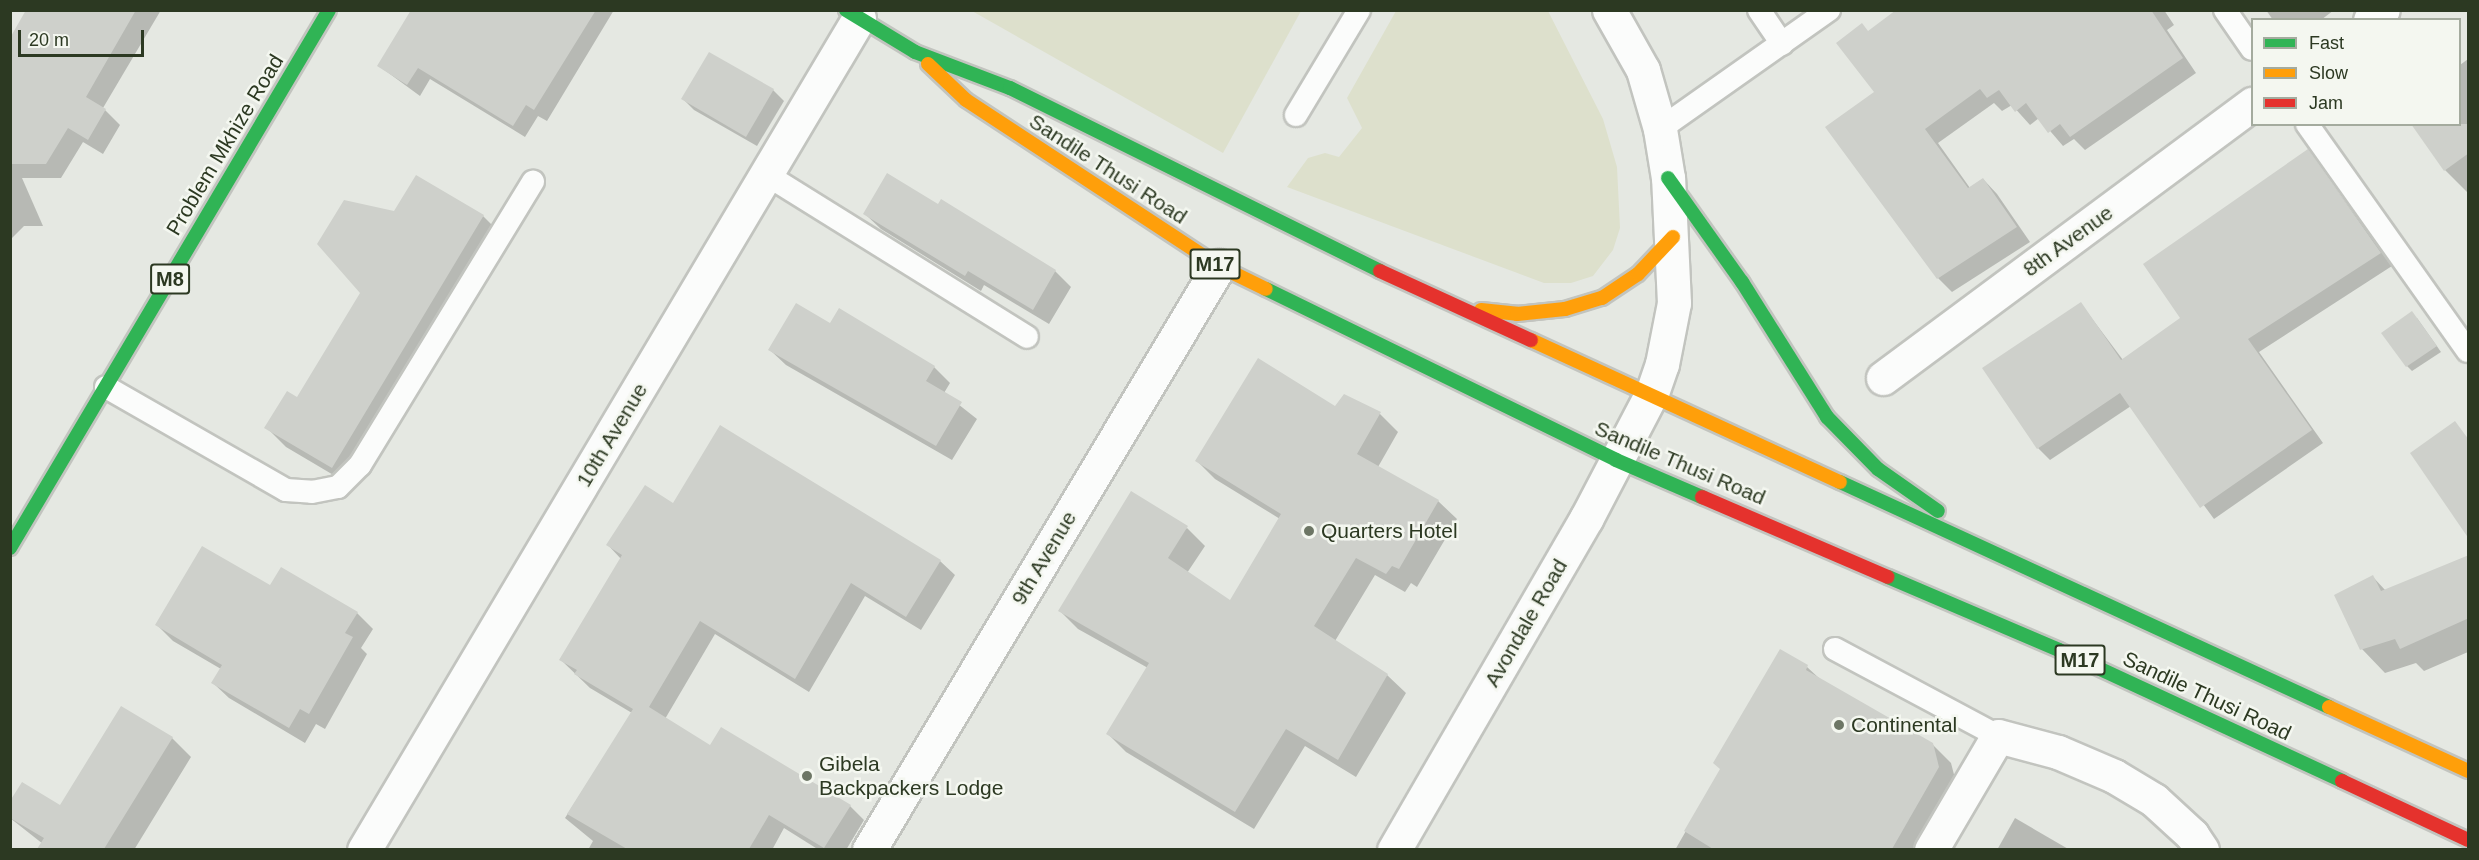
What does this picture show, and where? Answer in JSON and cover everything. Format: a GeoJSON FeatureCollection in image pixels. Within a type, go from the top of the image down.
{"type":"FeatureCollection","features":[{"type":"Feature","properties":{"kind":"main road","name":"Problem Mkhize Road"},"geometry":{"type":"LineString","coordinates":[[10,548],[329,10]]}},
{"type":"Feature","properties":{"kind":"main road","name":"Sandile Thusi Road"},"geometry":{"type":"LineString","coordinates":[[852,14],[915,52],[1010,88],[1322,244],[1459,308],[1652,393],[2017,566],[2469,771]]}},
{"type":"Feature","properties":{"kind":"main road","name":"Sandile Thusi Road"},"geometry":{"type":"LineString","coordinates":[[915,52],[966,100],[1219,267],[1616,460],[2059,650],[2469,840]]}},
{"type":"Feature","properties":{"kind":"main road"},"geometry":{"type":"LineString","coordinates":[[1668,178],[1742,282],[1827,417],[1878,469],[2017,566]]}},
{"type":"Feature","properties":{"kind":"main road"},"geometry":{"type":"LineString","coordinates":[[1459,308],[1517,314],[1565,309],[1602,298],[1638,274],[1673,237]]}},
{"type":"Feature","properties":{"kind":"street","name":"Avondale Road"},"geometry":{"type":"LineString","coordinates":[[1394,849],[1586,519],[1652,393],[1662,364],[1674,303],[1673,237],[1668,178],[1660,129],[1643,70],[1609,10]]}},
{"type":"Feature","properties":{"kind":"street","name":"10th Avenue"},"geometry":{"type":"LineString","coordinates":[[364,849],[767,175],[852,14]]}},
{"type":"Feature","properties":{"kind":"street","name":"8th Avenue"},"geometry":{"type":"LineString","coordinates":[[1883,378],[2251,105]]}},
{"type":"Feature","properties":{"kind":"street","name":"9th Avenue"},"geometry":{"type":"LineString","coordinates":[[868,849],[1219,267]]}},
{"type":"Feature","properties":{"kind":"street"},"geometry":{"type":"LineString","coordinates":[[1931,849],[1998,736],[2058,752],[2114,776],[2154,800],[2192,835],[2202,849]]}},
{"type":"Feature","properties":{"kind":"lane"},"geometry":{"type":"LineString","coordinates":[[1296,115],[1359,10]]}},
{"type":"Feature","properties":{"kind":"lane"},"geometry":{"type":"LineString","coordinates":[[1759,10],[1782,44]]}},
{"type":"Feature","properties":{"kind":"lane"},"geometry":{"type":"LineString","coordinates":[[1660,129],[1829,10]]}},
{"type":"Feature","properties":{"kind":"lane"},"geometry":{"type":"LineString","coordinates":[[2225,10],[2251,46]]}},
{"type":"Feature","properties":{"kind":"lane"},"geometry":{"type":"LineString","coordinates":[[2308,126],[2469,351]]}},
{"type":"Feature","properties":{"kind":"lane"},"geometry":{"type":"LineString","coordinates":[[767,175],[1027,337]]}},
{"type":"Feature","properties":{"kind":"lane"},"geometry":{"type":"LineString","coordinates":[[106,387],[286,490],[312,492],[338,487],[360,465],[534,182]]}},
{"type":"Feature","properties":{"kind":"lane"},"geometry":{"type":"LineString","coordinates":[[1835,649],[1998,736]]}},
{"type":"Feature","properties":{"kind":"green space"},"geometry":{"type":"Polygon","coordinates":[[[972,11],[1301,11],[1223,153],[972,11]]]}},
{"type":"Feature","properties":{"kind":"green space"},"geometry":{"type":"Polygon","coordinates":[[[1396,11],[1548,11],[1603,119],[1617,167],[1620,228],[1613,250],[1593,276],[1571,283],[1544,283],[1287,187],[1308,158],[1325,153],[1339,157],[1362,128],[1347,98],[1396,11]]]}},
{"type":"Feature","properties":{"kind":"building"},"geometry":{"type":"Polygon","coordinates":[[[26,10],[136,10],[86,97],[106,109],[88,140],[68,128],[46,164],[10,164],[10,38],[26,10]]]}},
{"type":"Feature","properties":{"kind":"building"},"geometry":{"type":"Polygon","coordinates":[[[411,10],[596,10],[534,110],[526,105],[513,126],[418,68],[407,85],[377,66],[411,10]]]}},
{"type":"Feature","properties":{"kind":"building"},"geometry":{"type":"Polygon","coordinates":[[[1896,10],[2151,10],[2183,58],[2070,137],[2060,124],[2048,133],[2026,103],[2015,112],[1999,90],[1987,98],[1980,89],[1925,129],[1968,188],[1983,178],[2017,227],[1937,279],[1825,127],[1874,92],[1836,43],[1862,23],[1868,31],[1896,10]]]}},
{"type":"Feature","properties":{"kind":"building"},"geometry":{"type":"Polygon","coordinates":[[[709,52],[774,89],[746,137],[681,99],[709,52]]]}},
{"type":"Feature","properties":{"kind":"building"},"geometry":{"type":"Polygon","coordinates":[[[2469,124],[2469,153],[2444,171],[2412,126],[2469,124]]]}},
{"type":"Feature","properties":{"kind":"building"},"geometry":{"type":"Polygon","coordinates":[[[2308,149],[2381,253],[2248,339],[2312,430],[2200,508],[2120,393],[2037,449],[1982,368],[2081,302],[2121,360],[2180,318],[2143,264],[2308,149]]]}},
{"type":"Feature","properties":{"kind":"building"},"geometry":{"type":"Polygon","coordinates":[[[887,173],[938,204],[941,199],[1056,270],[1033,310],[968,271],[965,276],[863,214],[887,173]]]}},
{"type":"Feature","properties":{"kind":"building"},"geometry":{"type":"Polygon","coordinates":[[[416,175],[484,215],[332,468],[264,428],[287,391],[297,397],[360,293],[317,244],[344,200],[394,211],[416,175]]]}},
{"type":"Feature","properties":{"kind":"building"},"geometry":{"type":"Polygon","coordinates":[[[796,303],[830,323],[839,308],[935,366],[926,381],[962,402],[936,446],[768,350],[796,303]]]}},
{"type":"Feature","properties":{"kind":"building"},"geometry":{"type":"Polygon","coordinates":[[[2412,311],[2437,346],[2406,367],[2381,333],[2412,311]]]}},
{"type":"Feature","properties":{"kind":"building"},"geometry":{"type":"Polygon","coordinates":[[[1258,358],[1335,406],[1344,394],[1381,412],[1357,454],[1439,500],[1399,569],[1392,566],[1386,574],[1356,558],[1314,626],[1388,674],[1338,760],[1286,729],[1235,812],[1106,734],[1149,663],[1058,611],[1131,491],[1188,526],[1168,558],[1230,600],[1281,514],[1195,461],[1258,358]]]}},
{"type":"Feature","properties":{"kind":"building"},"geometry":{"type":"Polygon","coordinates":[[[2455,421],[2469,440],[2469,539],[2410,453],[2455,421]]]}},
{"type":"Feature","properties":{"kind":"building"},"geometry":{"type":"Polygon","coordinates":[[[720,425],[941,560],[906,617],[851,583],[795,679],[700,621],[649,707],[710,745],[721,727],[851,805],[824,848],[769,815],[749,849],[627,849],[567,814],[633,709],[574,674],[577,670],[559,660],[622,555],[606,545],[645,485],[673,503],[720,425]]]}},
{"type":"Feature","properties":{"kind":"building"},"geometry":{"type":"Polygon","coordinates":[[[202,546],[270,585],[281,567],[358,612],[345,633],[353,637],[309,714],[300,709],[289,728],[211,683],[222,665],[155,625],[202,546]]]}},
{"type":"Feature","properties":{"kind":"building"},"geometry":{"type":"Polygon","coordinates":[[[2469,555],[2469,618],[2400,649],[2395,639],[2360,650],[2334,595],[2373,575],[2381,591],[2469,555]]]}},
{"type":"Feature","properties":{"kind":"building"},"geometry":{"type":"Polygon","coordinates":[[[1780,649],[1808,665],[1806,670],[1933,743],[1939,767],[1892,849],[1713,849],[1684,831],[1720,769],[1713,763],[1780,649]]]}},
{"type":"Feature","properties":{"kind":"building"},"geometry":{"type":"Polygon","coordinates":[[[121,706],[173,737],[104,849],[37,849],[44,838],[10,818],[10,801],[22,782],[60,805],[121,706]]]}},
{"type":"Feature","properties":{"kind":"traffic: fast"},"geometry":{"type":"LineString","coordinates":[[10,548],[329,10]]}},
{"type":"Feature","properties":{"kind":"traffic: fast"},"geometry":{"type":"LineString","coordinates":[[846,10],[915,52],[1010,88],[1380,271]]}},
{"type":"Feature","properties":{"kind":"traffic: fast"},"geometry":{"type":"LineString","coordinates":[[1668,178],[1742,282],[1827,417],[1878,469],[1938,511]]}},
{"type":"Feature","properties":{"kind":"traffic: fast"},"geometry":{"type":"LineString","coordinates":[[1266,289],[1616,460],[1702,497]]}},
{"type":"Feature","properties":{"kind":"traffic: fast"},"geometry":{"type":"LineString","coordinates":[[1840,482],[2329,707]]}},
{"type":"Feature","properties":{"kind":"traffic: fast"},"geometry":{"type":"LineString","coordinates":[[1888,577],[2059,650],[2342,781]]}},
{"type":"Feature","properties":{"kind":"traffic: slow"},"geometry":{"type":"LineString","coordinates":[[928,64],[966,100],[1219,266],[1266,289]]}},
{"type":"Feature","properties":{"kind":"traffic: slow"},"geometry":{"type":"LineString","coordinates":[[1481,310],[1517,314],[1565,309],[1602,298],[1638,274],[1673,237]]}},
{"type":"Feature","properties":{"kind":"traffic: slow"},"geometry":{"type":"LineString","coordinates":[[1531,340],[1840,482]]}},
{"type":"Feature","properties":{"kind":"traffic: slow"},"geometry":{"type":"LineString","coordinates":[[2329,707],[2468,771]]}},
{"type":"Feature","properties":{"kind":"traffic: jam"},"geometry":{"type":"LineString","coordinates":[[1380,271],[1531,340]]}},
{"type":"Feature","properties":{"kind":"traffic: jam"},"geometry":{"type":"LineString","coordinates":[[1702,497],[1888,577]]}},
{"type":"Feature","properties":{"kind":"traffic: jam"},"geometry":{"type":"LineString","coordinates":[[2342,781],[2468,840]]}},
{"type":"Feature","properties":{"kind":"place","name":"Quarters Hotel"},"geometry":{"type":"Point","coordinates":[1309,531]}},
{"type":"Feature","properties":{"kind":"place","name":"Continental"},"geometry":{"type":"Point","coordinates":[1839,725]}},
{"type":"Feature","properties":{"kind":"place","name":"Gibela Backpackers Lodge"},"geometry":{"type":"Point","coordinates":[807,776]}}]}
